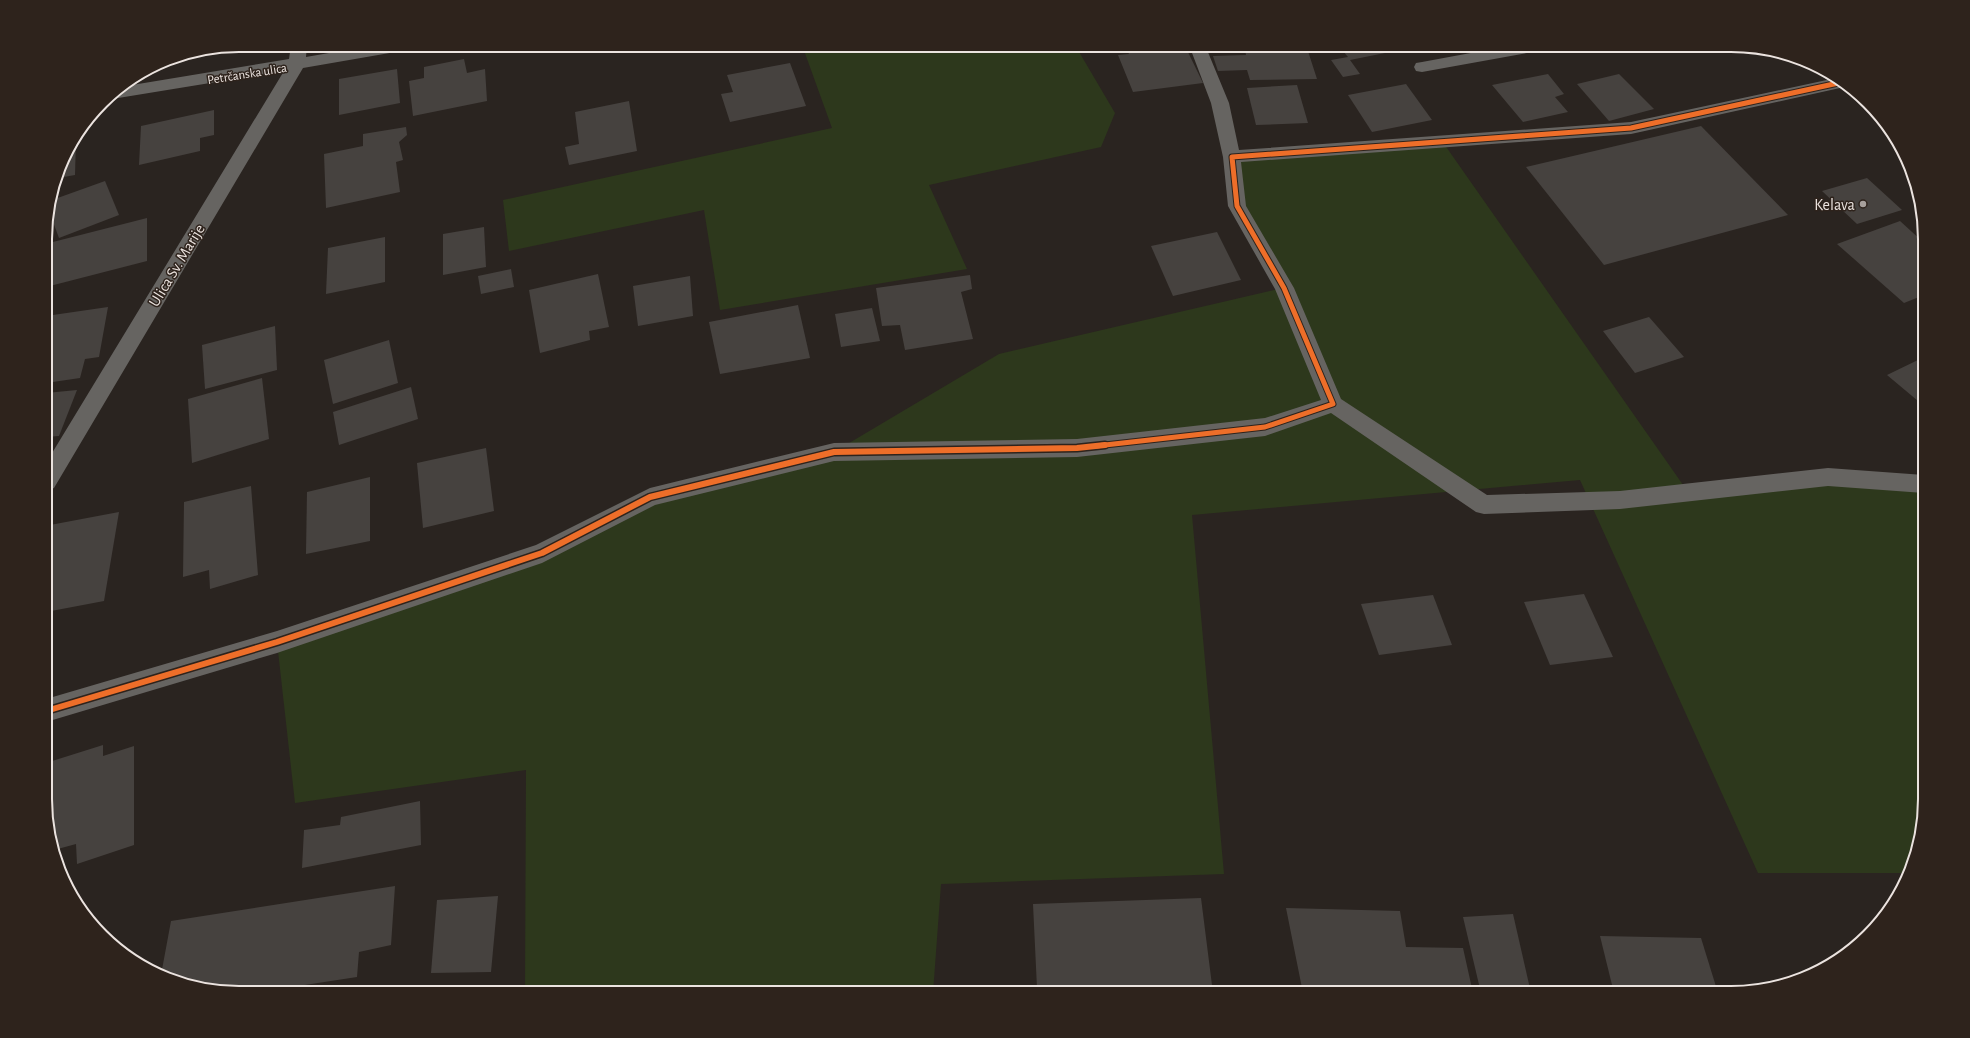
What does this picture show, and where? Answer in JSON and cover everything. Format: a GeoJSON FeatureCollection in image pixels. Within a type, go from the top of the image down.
{"type":"FeatureCollection","features":[{"type":"Feature","properties":{"kind":"street","name":"Ulica Sv. Marije"},"geometry":{"type":"LineString","coordinates":[[52,472],[296,65],[298,52]]}},
{"type":"Feature","properties":{"kind":"street","name":"Petrčanska ulica"},"geometry":{"type":"LineString","coordinates":[[123,93],[368,52]]}},
{"type":"Feature","properties":{"kind":"street"},"geometry":{"type":"LineString","coordinates":[[1201,52],[1220,103],[1232,157],[1237,206],[1284,288],[1333,404],[1484,505],[1620,500],[1828,477],[1918,484]]}},
{"type":"Feature","properties":{"kind":"street"},"geometry":{"type":"LineString","coordinates":[[1422,67],[1505,52]]}},
{"type":"Feature","properties":{"kind":"street"},"geometry":{"type":"LineString","coordinates":[[1232,157],[1631,128],[1836,84]]}},
{"type":"Feature","properties":{"kind":"street"},"geometry":{"type":"LineString","coordinates":[[52,708],[277,642],[542,553],[650,497],[834,452],[1077,448],[1265,427],[1333,404]]}},
{"type":"Feature","properties":{"kind":"green space"},"geometry":{"type":"Polygon","coordinates":[[[805,52],[1079,52],[1115,113],[1101,147],[929,185],[967,269],[720,310],[704,210],[509,251],[503,200],[832,128],[805,52]]]}},
{"type":"Feature","properties":{"kind":"green space"},"geometry":{"type":"Polygon","coordinates":[[[1442,141],[1688,492],[1860,479],[1918,489],[1918,811],[1912,848],[1903,873],[1758,873],[1580,480],[1192,515],[1224,874],[941,884],[934,986],[525,986],[526,770],[295,803],[277,642],[542,553],[645,499],[834,452],[999,354],[1283,288],[1237,206],[1232,157],[1442,141]]]}},
{"type":"Feature","properties":{"kind":"building"},"geometry":{"type":"Polygon","coordinates":[[[1128,52],[1188,52],[1203,83],[1133,92],[1118,55],[1129,54],[1128,52]]]}},
{"type":"Feature","properties":{"kind":"building"},"geometry":{"type":"Polygon","coordinates":[[[1245,52],[1308,52],[1317,79],[1250,80],[1247,70],[1218,71],[1213,56],[1246,55],[1245,52]]]}},
{"type":"Feature","properties":{"kind":"building"},"geometry":{"type":"Polygon","coordinates":[[[1344,52],[1390,52],[1350,60],[1360,74],[1343,77],[1331,60],[1348,57],[1344,52]]]}},
{"type":"Feature","properties":{"kind":"building"},"geometry":{"type":"Polygon","coordinates":[[[464,59],[467,73],[485,69],[487,101],[413,116],[409,81],[424,78],[424,67],[464,59]]]}},
{"type":"Feature","properties":{"kind":"building"},"geometry":{"type":"Polygon","coordinates":[[[790,63],[806,106],[730,122],[721,94],[733,92],[727,75],[790,63]]]}},
{"type":"Feature","properties":{"kind":"building"},"geometry":{"type":"Polygon","coordinates":[[[397,69],[400,103],[339,115],[339,79],[397,69]]]}},
{"type":"Feature","properties":{"kind":"building"},"geometry":{"type":"Polygon","coordinates":[[[1548,74],[1564,94],[1555,97],[1568,112],[1523,122],[1492,85],[1548,74]]]}},
{"type":"Feature","properties":{"kind":"building"},"geometry":{"type":"Polygon","coordinates":[[[1619,74],[1654,109],[1609,121],[1577,84],[1619,74]]]}},
{"type":"Feature","properties":{"kind":"building"},"geometry":{"type":"Polygon","coordinates":[[[1406,84],[1432,120],[1372,132],[1348,95],[1406,84]]]}},
{"type":"Feature","properties":{"kind":"building"},"geometry":{"type":"Polygon","coordinates":[[[1297,85],[1308,123],[1256,125],[1247,88],[1297,85]]]}},
{"type":"Feature","properties":{"kind":"building"},"geometry":{"type":"Polygon","coordinates":[[[629,101],[637,151],[569,165],[565,147],[579,144],[575,112],[629,101]]]}},
{"type":"Feature","properties":{"kind":"building"},"geometry":{"type":"Polygon","coordinates":[[[214,110],[214,135],[200,138],[200,151],[139,165],[141,126],[214,110]]]}},
{"type":"Feature","properties":{"kind":"building"},"geometry":{"type":"Polygon","coordinates":[[[1701,126],[1788,215],[1604,265],[1526,167],[1701,126]]]}},
{"type":"Feature","properties":{"kind":"building"},"geometry":{"type":"Polygon","coordinates":[[[406,127],[407,135],[399,142],[403,160],[396,162],[400,192],[326,208],[324,154],[363,146],[363,134],[406,127]]]}},
{"type":"Feature","properties":{"kind":"building"},"geometry":{"type":"Polygon","coordinates":[[[76,147],[75,175],[63,177],[76,147]]]}},
{"type":"Feature","properties":{"kind":"building"},"geometry":{"type":"Polygon","coordinates":[[[1867,178],[1902,210],[1857,224],[1822,191],[1867,178]]]}},
{"type":"Feature","properties":{"kind":"building"},"geometry":{"type":"Polygon","coordinates":[[[105,181],[119,215],[59,238],[53,221],[57,198],[105,181]]]}},
{"type":"Feature","properties":{"kind":"building"},"geometry":{"type":"Polygon","coordinates":[[[147,218],[147,261],[52,285],[52,242],[147,218]]]}},
{"type":"Feature","properties":{"kind":"building"},"geometry":{"type":"Polygon","coordinates":[[[1900,221],[1918,237],[1918,297],[1904,303],[1837,244],[1900,221]]]}},
{"type":"Feature","properties":{"kind":"building"},"geometry":{"type":"Polygon","coordinates":[[[484,227],[486,267],[443,275],[443,234],[484,227]]]}},
{"type":"Feature","properties":{"kind":"building"},"geometry":{"type":"Polygon","coordinates":[[[1217,232],[1241,280],[1173,296],[1151,246],[1217,232]]]}},
{"type":"Feature","properties":{"kind":"building"},"geometry":{"type":"Polygon","coordinates":[[[385,237],[385,282],[326,294],[328,248],[385,237]]]}},
{"type":"Feature","properties":{"kind":"building"},"geometry":{"type":"Polygon","coordinates":[[[511,269],[514,287],[481,294],[478,276],[511,269]]]}},
{"type":"Feature","properties":{"kind":"building"},"geometry":{"type":"Polygon","coordinates":[[[598,274],[609,327],[589,331],[590,340],[540,353],[529,290],[598,274]]]}},
{"type":"Feature","properties":{"kind":"building"},"geometry":{"type":"Polygon","coordinates":[[[970,275],[972,289],[961,292],[973,339],[905,350],[900,325],[882,326],[876,288],[970,275]]]}},
{"type":"Feature","properties":{"kind":"building"},"geometry":{"type":"Polygon","coordinates":[[[690,276],[693,316],[638,326],[633,286],[690,276]]]}},
{"type":"Feature","properties":{"kind":"building"},"geometry":{"type":"Polygon","coordinates":[[[798,305],[810,358],[720,374],[709,322],[798,305]]]}},
{"type":"Feature","properties":{"kind":"building"},"geometry":{"type":"Polygon","coordinates":[[[108,307],[99,357],[85,359],[80,378],[52,382],[52,315],[108,307]]]}},
{"type":"Feature","properties":{"kind":"building"},"geometry":{"type":"Polygon","coordinates":[[[872,308],[880,341],[841,347],[835,314],[872,308]]]}},
{"type":"Feature","properties":{"kind":"building"},"geometry":{"type":"Polygon","coordinates":[[[1649,317],[1684,357],[1635,373],[1603,331],[1649,317]]]}},
{"type":"Feature","properties":{"kind":"building"},"geometry":{"type":"Polygon","coordinates":[[[275,326],[277,370],[205,389],[202,345],[275,326]]]}},
{"type":"Feature","properties":{"kind":"building"},"geometry":{"type":"Polygon","coordinates":[[[389,340],[398,383],[333,404],[324,360],[389,340]]]}},
{"type":"Feature","properties":{"kind":"building"},"geometry":{"type":"Polygon","coordinates":[[[1918,360],[1918,401],[1887,375],[1918,360]]]}},
{"type":"Feature","properties":{"kind":"building"},"geometry":{"type":"Polygon","coordinates":[[[262,378],[269,439],[192,463],[188,399],[262,378]]]}},
{"type":"Feature","properties":{"kind":"building"},"geometry":{"type":"Polygon","coordinates":[[[411,387],[418,419],[339,445],[333,412],[411,387]]]}},
{"type":"Feature","properties":{"kind":"building"},"geometry":{"type":"Polygon","coordinates":[[[77,390],[59,436],[52,437],[52,392],[77,390]]]}},
{"type":"Feature","properties":{"kind":"building"},"geometry":{"type":"Polygon","coordinates":[[[486,448],[494,511],[423,528],[417,463],[486,448]]]}},
{"type":"Feature","properties":{"kind":"building"},"geometry":{"type":"Polygon","coordinates":[[[370,477],[370,541],[306,554],[307,492],[370,477]]]}},
{"type":"Feature","properties":{"kind":"building"},"geometry":{"type":"Polygon","coordinates":[[[251,486],[258,575],[210,589],[209,570],[183,577],[184,502],[251,486]]]}},
{"type":"Feature","properties":{"kind":"building"},"geometry":{"type":"Polygon","coordinates":[[[119,512],[104,601],[52,611],[52,525],[119,512]]]}},
{"type":"Feature","properties":{"kind":"building"},"geometry":{"type":"Polygon","coordinates":[[[1584,594],[1613,657],[1550,665],[1524,602],[1584,594]]]}},
{"type":"Feature","properties":{"kind":"building"},"geometry":{"type":"Polygon","coordinates":[[[1433,595],[1452,645],[1379,655],[1361,604],[1433,595]]]}},
{"type":"Feature","properties":{"kind":"building"},"geometry":{"type":"Polygon","coordinates":[[[103,745],[103,756],[134,746],[134,845],[77,864],[76,844],[58,849],[52,811],[52,761],[103,745]]]}},
{"type":"Feature","properties":{"kind":"building"},"geometry":{"type":"Polygon","coordinates":[[[420,801],[421,845],[302,868],[304,830],[340,825],[341,817],[420,801]]]}},
{"type":"Feature","properties":{"kind":"building"},"geometry":{"type":"Polygon","coordinates":[[[395,886],[391,945],[359,952],[357,977],[298,986],[227,986],[190,980],[162,970],[171,921],[395,886]]]}},
{"type":"Feature","properties":{"kind":"building"},"geometry":{"type":"Polygon","coordinates":[[[498,896],[491,972],[431,973],[437,900],[498,896]]]}},
{"type":"Feature","properties":{"kind":"building"},"geometry":{"type":"Polygon","coordinates":[[[1201,898],[1212,986],[1037,986],[1033,904],[1201,898]]]}},
{"type":"Feature","properties":{"kind":"building"},"geometry":{"type":"Polygon","coordinates":[[[1286,908],[1400,911],[1406,947],[1463,948],[1471,986],[1302,986],[1286,908]]]}},
{"type":"Feature","properties":{"kind":"building"},"geometry":{"type":"Polygon","coordinates":[[[1513,914],[1529,986],[1479,986],[1463,917],[1513,914]]]}},
{"type":"Feature","properties":{"kind":"building"},"geometry":{"type":"Polygon","coordinates":[[[1600,936],[1701,938],[1716,986],[1612,986],[1600,936]]]}},
{"type":"Feature","properties":{"kind":"cycle path"},"geometry":{"type":"LineString","coordinates":[[52,709],[277,642],[542,553],[650,497],[834,452],[1077,448],[1265,427],[1333,404],[1284,288],[1237,206],[1232,157],[1631,128],[1836,84]]}},
{"type":"Feature","properties":{"kind":"place","name":"Kelava"},"geometry":{"type":"Point","coordinates":[1863,204]}}]}
